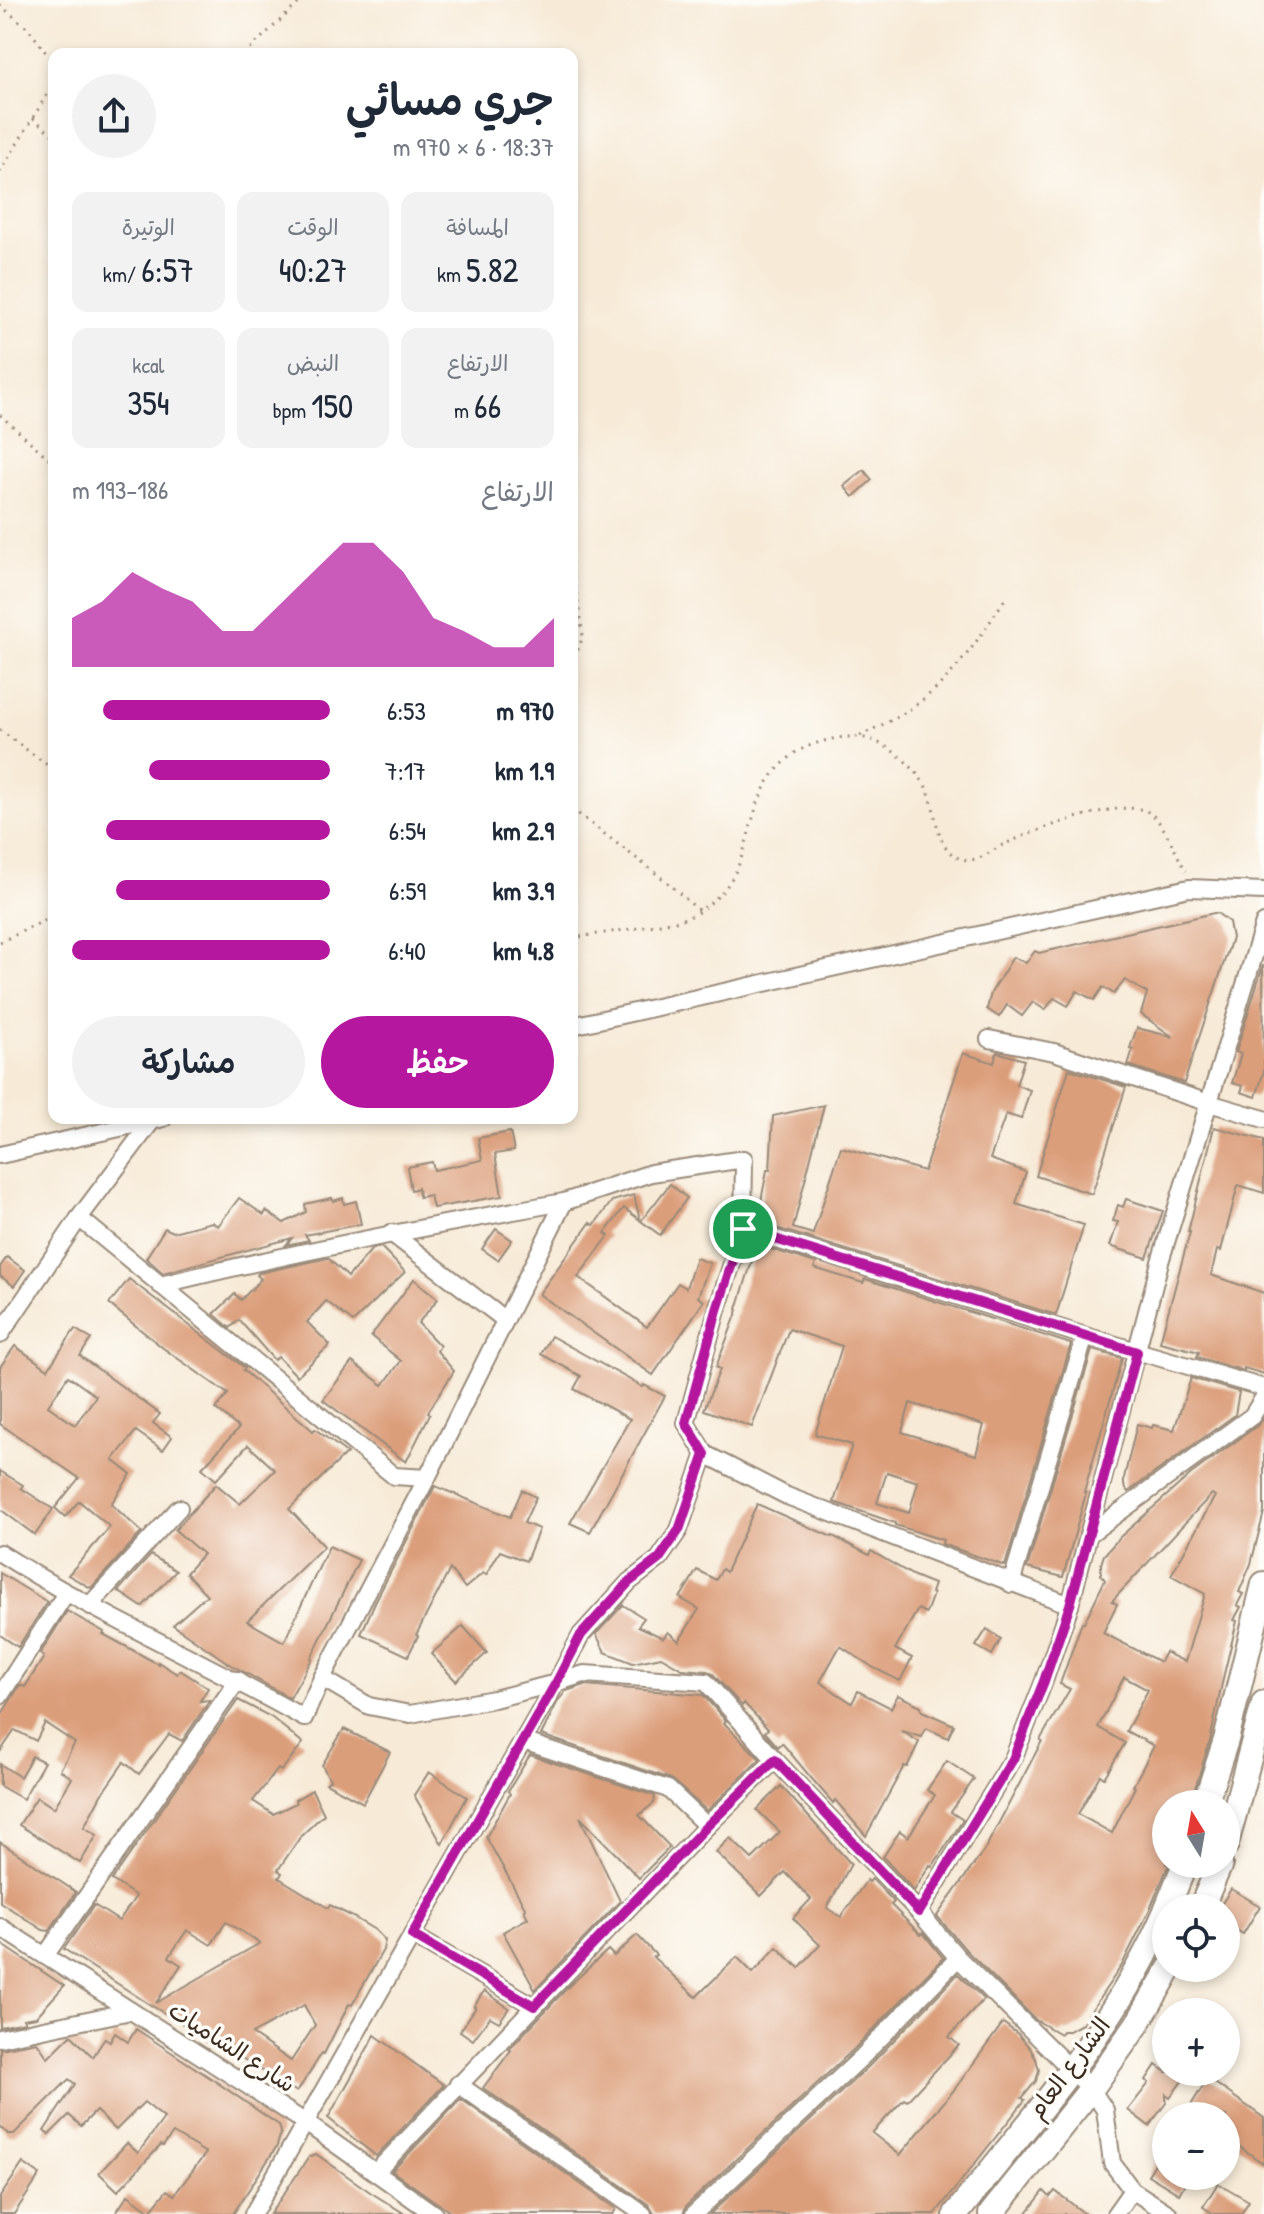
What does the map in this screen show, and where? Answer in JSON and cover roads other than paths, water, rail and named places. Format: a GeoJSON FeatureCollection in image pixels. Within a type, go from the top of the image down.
{"type":"FeatureCollection","features":[{"type":"Feature","properties":{"kind":"main road"},"geometry":{"type":"LineString","coordinates":[[1210,1790],[1226,1740],[1264,1584]]}},
{"type":"Feature","properties":{"kind":"main road"},"geometry":{"type":"LineString","coordinates":[[1240,1802],[1259,1746],[1264,1703]]}},
{"type":"Feature","properties":{"kind":"main road","name":"الشارع العام"},"geometry":{"type":"LineString","coordinates":[[956,2214],[1091,2043],[1118,2003],[1152,1941]]}},
{"type":"Feature","properties":{"kind":"main road","name":"الشارع العام"},"geometry":{"type":"LineString","coordinates":[[991,2214],[1091,2089],[1138,2023],[1162,1982]]}},
{"type":"Feature","properties":{"kind":"street"},"geometry":{"type":"LineString","coordinates":[[578,1025],[1174,891],[1196,888],[1264,891]]}},
{"type":"Feature","properties":{"kind":"street"},"geometry":{"type":"LineString","coordinates":[[919,1912],[1013,1759],[1044,1681],[1070,1605],[1160,1262],[1264,923]]}},
{"type":"Feature","properties":{"kind":"street"},"geometry":{"type":"LineString","coordinates":[[989,1039],[1054,1052],[1264,1119]]}},
{"type":"Feature","properties":{"kind":"street"},"geometry":{"type":"LineString","coordinates":[[0,1155],[136,1124]]}},
{"type":"Feature","properties":{"kind":"street"},"geometry":{"type":"LineString","coordinates":[[0,1335],[79,1218],[154,1124]]}},
{"type":"Feature","properties":{"kind":"street"},"geometry":{"type":"LineString","coordinates":[[160,1285],[391,1233],[564,1202],[651,1173],[744,1159],[743,1229],[686,1423],[705,1454],[787,1496],[1070,1605]]}},
{"type":"Feature","properties":{"kind":"street"},"geometry":{"type":"LineString","coordinates":[[0,1553],[66,1593],[238,1680],[304,1718],[564,1202]]}},
{"type":"Feature","properties":{"kind":"street"},"geometry":{"type":"LineString","coordinates":[[79,1218],[394,1476],[427,1478]]}},
{"type":"Feature","properties":{"kind":"street"},"geometry":{"type":"LineString","coordinates":[[743,1229],[1137,1352],[1264,1388]]}},
{"type":"Feature","properties":{"kind":"street"},"geometry":{"type":"LineString","coordinates":[[391,1233],[505,1320]]}},
{"type":"Feature","properties":{"kind":"street"},"geometry":{"type":"LineString","coordinates":[[1011,1584],[1085,1336]]}},
{"type":"Feature","properties":{"kind":"street"},"geometry":{"type":"LineString","coordinates":[[1088,1535],[1252,1416],[1264,1397]]}},
{"type":"Feature","properties":{"kind":"street"},"geometry":{"type":"LineString","coordinates":[[253,2214],[581,1635],[629,1582],[659,1559],[679,1530],[705,1454]]}},
{"type":"Feature","properties":{"kind":"street"},"geometry":{"type":"LineString","coordinates":[[90,1605],[179,1508]]}},
{"type":"Feature","properties":{"kind":"street"},"geometry":{"type":"LineString","coordinates":[[0,1696],[66,1593]]}},
{"type":"Feature","properties":{"kind":"street"},"geometry":{"type":"LineString","coordinates":[[322,1678],[369,1706],[410,1714],[494,1699],[584,1674],[706,1682],[958,1958],[1091,2089],[1105,2110],[1112,2163],[1132,2190],[1169,2214]]}},
{"type":"Feature","properties":{"kind":"street"},"geometry":{"type":"LineString","coordinates":[[45,1956],[238,1680]]}},
{"type":"Feature","properties":{"kind":"street"},"geometry":{"type":"LineString","coordinates":[[523,1741],[668,1789],[707,1826]]}},
{"type":"Feature","properties":{"kind":"street"},"geometry":{"type":"LineString","coordinates":[[376,2172],[707,1826],[775,1760]]}},
{"type":"Feature","properties":{"kind":"street","name":"شارع الشاميات"},"geometry":{"type":"LineString","coordinates":[[0,1927],[306,2123],[434,2214]]}},
{"type":"Feature","properties":{"kind":"street"},"geometry":{"type":"LineString","coordinates":[[412,1935],[534,2006]]}},
{"type":"Feature","properties":{"kind":"street"},"geometry":{"type":"LineString","coordinates":[[694,2214],[862,2057],[958,1958]]}},
{"type":"Feature","properties":{"kind":"street"},"geometry":{"type":"LineString","coordinates":[[0,2038],[131,2011]]}},
{"type":"Feature","properties":{"kind":"street"},"geometry":{"type":"LineString","coordinates":[[458,2084],[643,2214]]}},
{"type":"Feature","properties":{"kind":"street"},"geometry":{"type":"LineString","coordinates":[[1115,2214],[1132,2190]]}}]}
